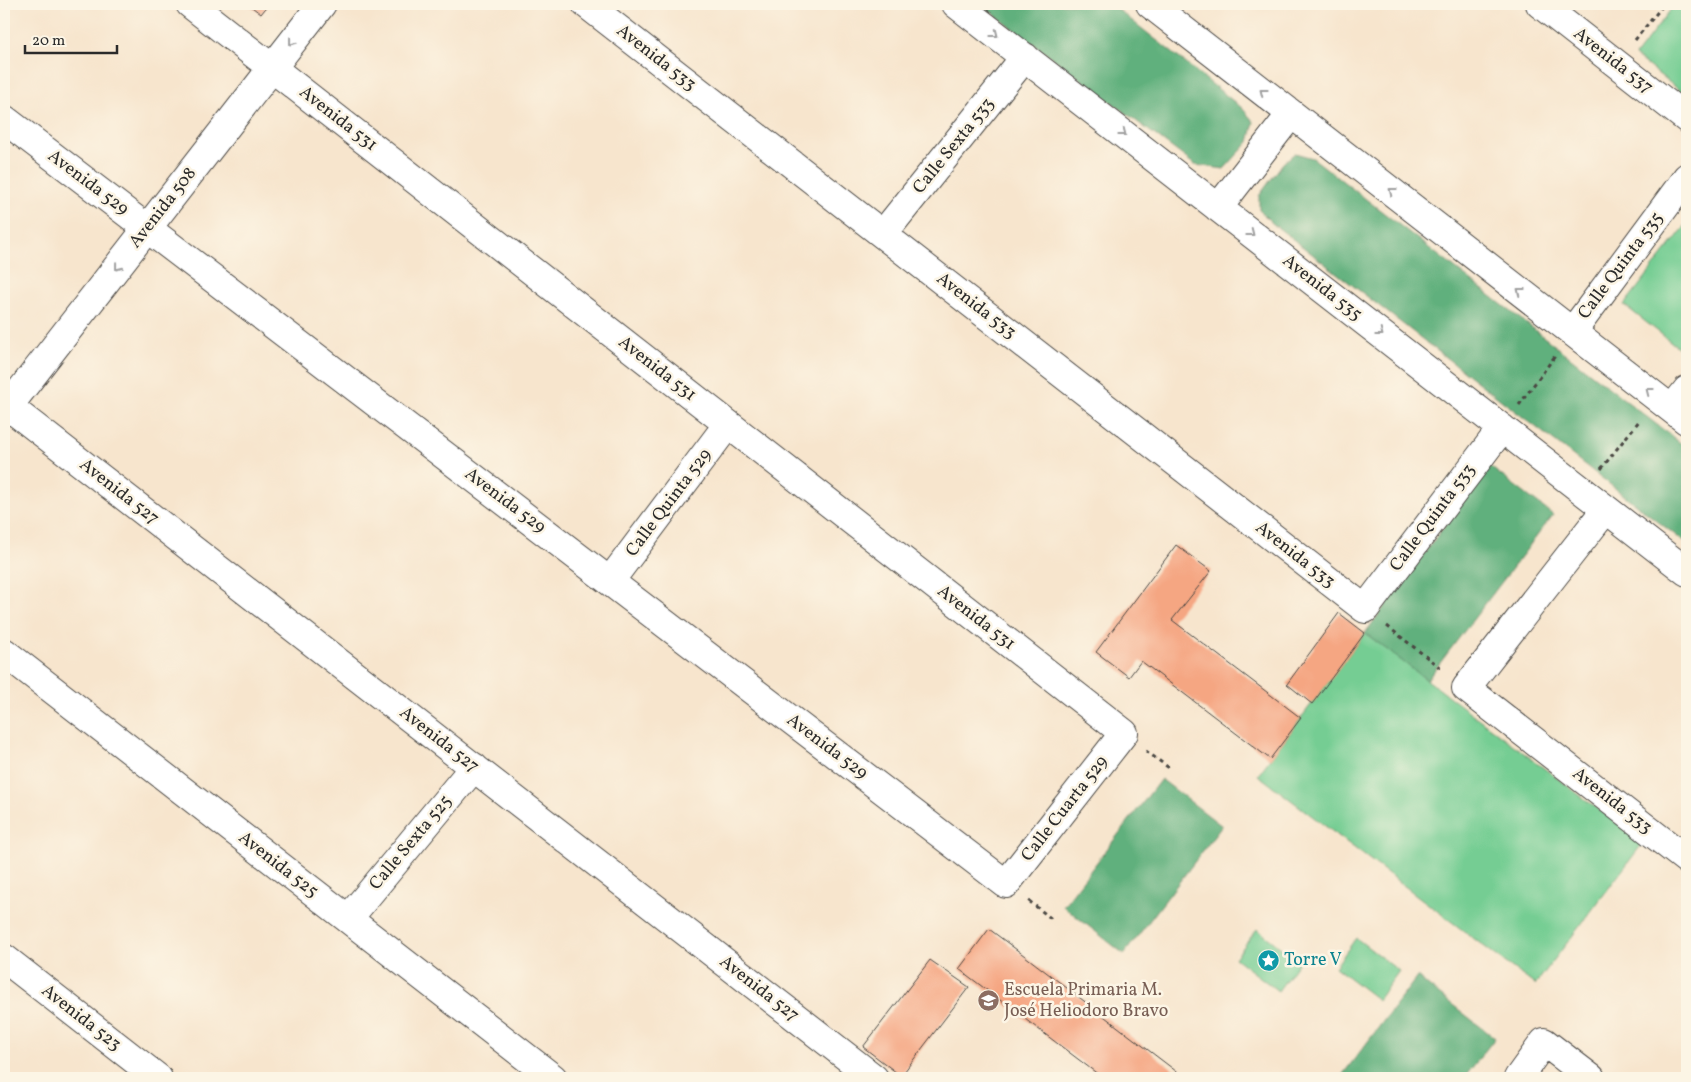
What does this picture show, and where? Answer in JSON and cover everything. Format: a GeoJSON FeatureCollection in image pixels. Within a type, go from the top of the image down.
{"type":"FeatureCollection","features":[{"type":"Feature","properties":{"kind":"street","name":"Avenida 531"},"geometry":{"type":"LineString","coordinates":[[190,4],[1124,734]]}},
{"type":"Feature","properties":{"kind":"street","name":"Avenida 508"},"geometry":{"type":"LineString","coordinates":[[5,407],[148,229],[322,4]]}},
{"type":"Feature","properties":{"kind":"street","name":"Avenida 533"},"geometry":{"type":"LineString","coordinates":[[586,4],[1365,609]]}},
{"type":"Feature","properties":{"kind":"street","name":"Avenida 535"},"geometry":{"type":"LineString","coordinates":[[956,4],[1687,572]]}},
{"type":"Feature","properties":{"kind":"street"},"geometry":{"type":"LineString","coordinates":[[1150,4],[1573,332],[1676,404]]}},
{"type":"Feature","properties":{"kind":"street","name":"Avenida 537"},"geometry":{"type":"LineString","coordinates":[[1540,4],[1687,118]]}},
{"type":"Feature","properties":{"kind":"street","name":"Calle Sexta 533"},"geometry":{"type":"LineString","coordinates":[[883,234],[1025,57]]}},
{"type":"Feature","properties":{"kind":"street"},"geometry":{"type":"LineString","coordinates":[[1218,208],[1291,114]]}},
{"type":"Feature","properties":{"kind":"street","name":"Avenida 529"},"geometry":{"type":"LineString","coordinates":[[4,119],[1006,884]]}},
{"type":"Feature","properties":{"kind":"street","name":"Calle Quinta 535"},"geometry":{"type":"LineString","coordinates":[[1573,332],[1687,177]]}},
{"type":"Feature","properties":{"kind":"street","name":"Avenida 527"},"geometry":{"type":"LineString","coordinates":[[5,407],[474,767],[874,1078]]}},
{"type":"Feature","properties":{"kind":"street","name":"Calle Quinta 529"},"geometry":{"type":"LineString","coordinates":[[610,581],[728,424]]}},
{"type":"Feature","properties":{"kind":"street","name":"Calle Quinta 533"},"geometry":{"type":"LineString","coordinates":[[1365,609],[1502,428]]}},
{"type":"Feature","properties":{"kind":"street"},"geometry":{"type":"LineString","coordinates":[[1466,688],[1606,509]]}},
{"type":"Feature","properties":{"kind":"street","name":"Avenida 525"},"geometry":{"type":"LineString","coordinates":[[4,652],[553,1078]]}},
{"type":"Feature","properties":{"kind":"street","name":"Avenida 533"},"geometry":{"type":"LineString","coordinates":[[1466,688],[1687,860]]}},
{"type":"Feature","properties":{"kind":"street","name":"Calle Cuarta 529"},"geometry":{"type":"LineString","coordinates":[[1006,884],[1124,734]]}},
{"type":"Feature","properties":{"kind":"street","name":"Calle Sexta 525"},"geometry":{"type":"LineString","coordinates":[[348,920],[474,767]]}},
{"type":"Feature","properties":{"kind":"street","name":"Avenida 523"},"geometry":{"type":"LineString","coordinates":[[4,958],[158,1078]]}},
{"type":"Feature","properties":{"kind":"street"},"geometry":{"type":"LineString","coordinates":[[1518,1078],[1544,1042],[1591,1078]]}},
{"type":"Feature","properties":{"kind":"path"},"geometry":{"type":"LineString","coordinates":[[1617,63],[1664,4]]}},
{"type":"Feature","properties":{"kind":"path"},"geometry":{"type":"LineString","coordinates":[[1502,428],[1573,332]]}},
{"type":"Feature","properties":{"kind":"path"},"geometry":{"type":"LineString","coordinates":[[1584,491],[1676,404]]}},
{"type":"Feature","properties":{"kind":"path"},"geometry":{"type":"LineString","coordinates":[[1365,609],[1466,688]]}},
{"type":"Feature","properties":{"kind":"green space"},"geometry":{"type":"Polygon","coordinates":[[[980,4],[1111,4],[1242,108],[1254,122],[1249,142],[1224,169],[1195,165],[980,4]]]}},
{"type":"Feature","properties":{"kind":"green space"},"geometry":{"type":"Polygon","coordinates":[[[1675,4],[1687,4],[1687,96],[1635,56],[1675,4]]]}},
{"type":"Feature","properties":{"kind":"green space"},"geometry":{"type":"Polygon","coordinates":[[[1295,153],[1313,158],[1687,448],[1687,544],[1272,223],[1259,210],[1259,196],[1283,163],[1295,153]]]}},
{"type":"Feature","properties":{"kind":"green space"},"geometry":{"type":"Polygon","coordinates":[[[1687,224],[1687,349],[1684,352],[1624,305],[1687,224]]]}},
{"type":"Feature","properties":{"kind":"green space"},"geometry":{"type":"Polygon","coordinates":[[[1489,466],[1553,515],[1427,680],[1365,633],[1489,466]]]}},
{"type":"Feature","properties":{"kind":"green space"},"geometry":{"type":"Polygon","coordinates":[[[1365,633],[1643,843],[1535,985],[1258,775],[1365,633]]]}},
{"type":"Feature","properties":{"kind":"green space"},"geometry":{"type":"Polygon","coordinates":[[[1161,779],[1222,826],[1124,954],[1063,906],[1161,779]]]}},
{"type":"Feature","properties":{"kind":"green space"},"geometry":{"type":"Polygon","coordinates":[[[1257,929],[1299,962],[1278,991],[1235,958],[1257,929]]]}},
{"type":"Feature","properties":{"kind":"green space"},"geometry":{"type":"Polygon","coordinates":[[[1356,938],[1399,971],[1378,1000],[1335,967],[1356,938]]]}},
{"type":"Feature","properties":{"kind":"green space"},"geometry":{"type":"Polygon","coordinates":[[[1417,977],[1495,1038],[1464,1078],[1340,1078],[1417,977]]]}},
{"type":"Feature","properties":{"kind":"building"},"geometry":{"type":"Polygon","coordinates":[[[248,4],[269,4],[261,14],[248,4]]]}},
{"type":"Feature","properties":{"kind":"building"},"geometry":{"type":"Polygon","coordinates":[[[1176,545],[1211,571],[1172,620],[1301,718],[1270,759],[1141,661],[1129,677],[1096,652],[1176,545]]]}},
{"type":"Feature","properties":{"kind":"building"},"geometry":{"type":"Polygon","coordinates":[[[1339,613],[1365,633],[1312,704],[1287,684],[1339,613]]]}},
{"type":"Feature","properties":{"kind":"building"},"geometry":{"type":"Polygon","coordinates":[[[989,929],[1185,1078],[1103,1078],[959,969],[989,929]]]}},
{"type":"Feature","properties":{"kind":"building"},"geometry":{"type":"Polygon","coordinates":[[[930,960],[969,987],[901,1076],[863,1047],[930,960]]]}},
{"type":"Feature","properties":{"kind":"place","name":"Torre V"},"geometry":{"type":"Point","coordinates":[1268,960]}},
{"type":"Feature","properties":{"kind":"place","name":"Escuela Primaria M. José Heliodoro Bravo"},"geometry":{"type":"Point","coordinates":[988,1000]}}]}
